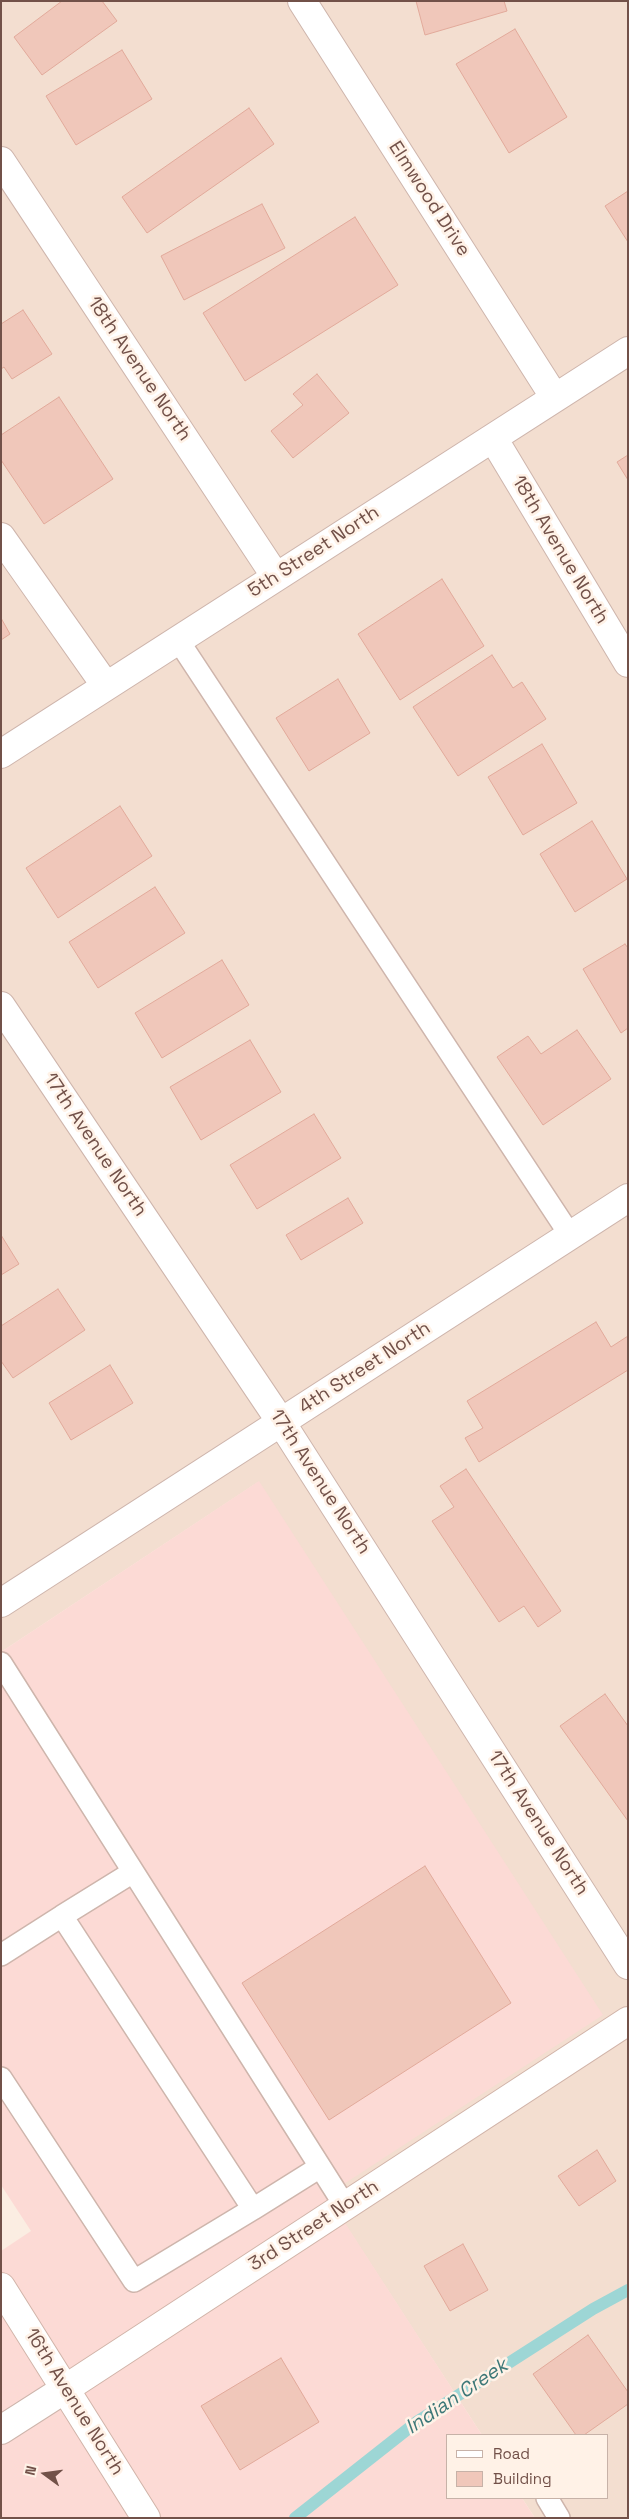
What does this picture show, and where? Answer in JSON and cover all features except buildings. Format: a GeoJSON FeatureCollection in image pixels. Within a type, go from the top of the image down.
{"type":"FeatureCollection","features":[{"type":"Feature","properties":{"kind":"street","name":"Elmwood Drive"},"geometry":{"type":"LineString","coordinates":[[302,1],[556,398]]}},
{"type":"Feature","properties":{"kind":"street","name":"18th Avenue North"},"geometry":{"type":"LineString","coordinates":[[1,161],[276,577]]}},
{"type":"Feature","properties":{"kind":"street","name":"5th Street North"},"geometry":{"type":"LineString","coordinates":[[1,754],[628,351]]}},
{"type":"Feature","properties":{"kind":"street","name":"18th Avenue North"},"geometry":{"type":"LineString","coordinates":[[493,438],[628,663]]}},
{"type":"Feature","properties":{"kind":"street"},"geometry":{"type":"LineString","coordinates":[[1,537],[106,686]]}},
{"type":"Feature","properties":{"kind":"street","name":"17th Avenue North"},"geometry":{"type":"LineString","coordinates":[[1,1006],[281,1422],[628,1965]]}},
{"type":"Feature","properties":{"kind":"street","name":"4th Street North"},"geometry":{"type":"LineString","coordinates":[[1,1603],[628,1198]]}},
{"type":"Feature","properties":{"kind":"street","name":"3rd Street North"},"geometry":{"type":"LineString","coordinates":[[1,2430],[628,2021]]}},
{"type":"Feature","properties":{"kind":"street","name":"16th Avenue North"},"geometry":{"type":"LineString","coordinates":[[1,2287],[146,2518]]}},
{"type":"Feature","properties":{"kind":"lane"},"geometry":{"type":"LineString","coordinates":[[178,640],[570,1235]]}},
{"type":"Feature","properties":{"kind":"lane"},"geometry":{"type":"LineString","coordinates":[[1,1663],[345,2206]]}},
{"type":"Feature","properties":{"kind":"lane"},"geometry":{"type":"LineString","coordinates":[[1,1955],[133,1872]]}},
{"type":"Feature","properties":{"kind":"lane"},"geometry":{"type":"LineString","coordinates":[[62,1916],[253,2209]]}},
{"type":"Feature","properties":{"kind":"lane"},"geometry":{"type":"LineString","coordinates":[[1,2078],[134,2281],[320,2167]]}},
{"type":"Feature","properties":{"kind":"lane"},"geometry":{"type":"LineString","coordinates":[[548,2499],[559,2518]]}},
{"type":"Feature","properties":{"kind":"shaded area"},"geometry":{"type":"Polygon","coordinates":[[[1,1],[628,1],[628,2518],[535,2518],[523,2499],[609,2499],[609,2434],[481,2434],[326,2195],[258,1482],[1,1652],[1,1]]]}},
{"type":"Feature","properties":{"kind":"shaded area"},"geometry":{"type":"Polygon","coordinates":[[[259,1481],[603,2015],[327,2195],[481,2434],[446,2434],[446,2499],[523,2499],[535,2518],[1,2518],[1,2251],[31,2231],[1,2185],[1,1652],[259,1481]]]}},
{"type":"Feature","properties":{"kind":"waterway","name":"Indian Creek"},"geometry":{"type":"LineString","coordinates":[[295,2518],[418,2421],[593,2309],[628,2290]]}}]}
